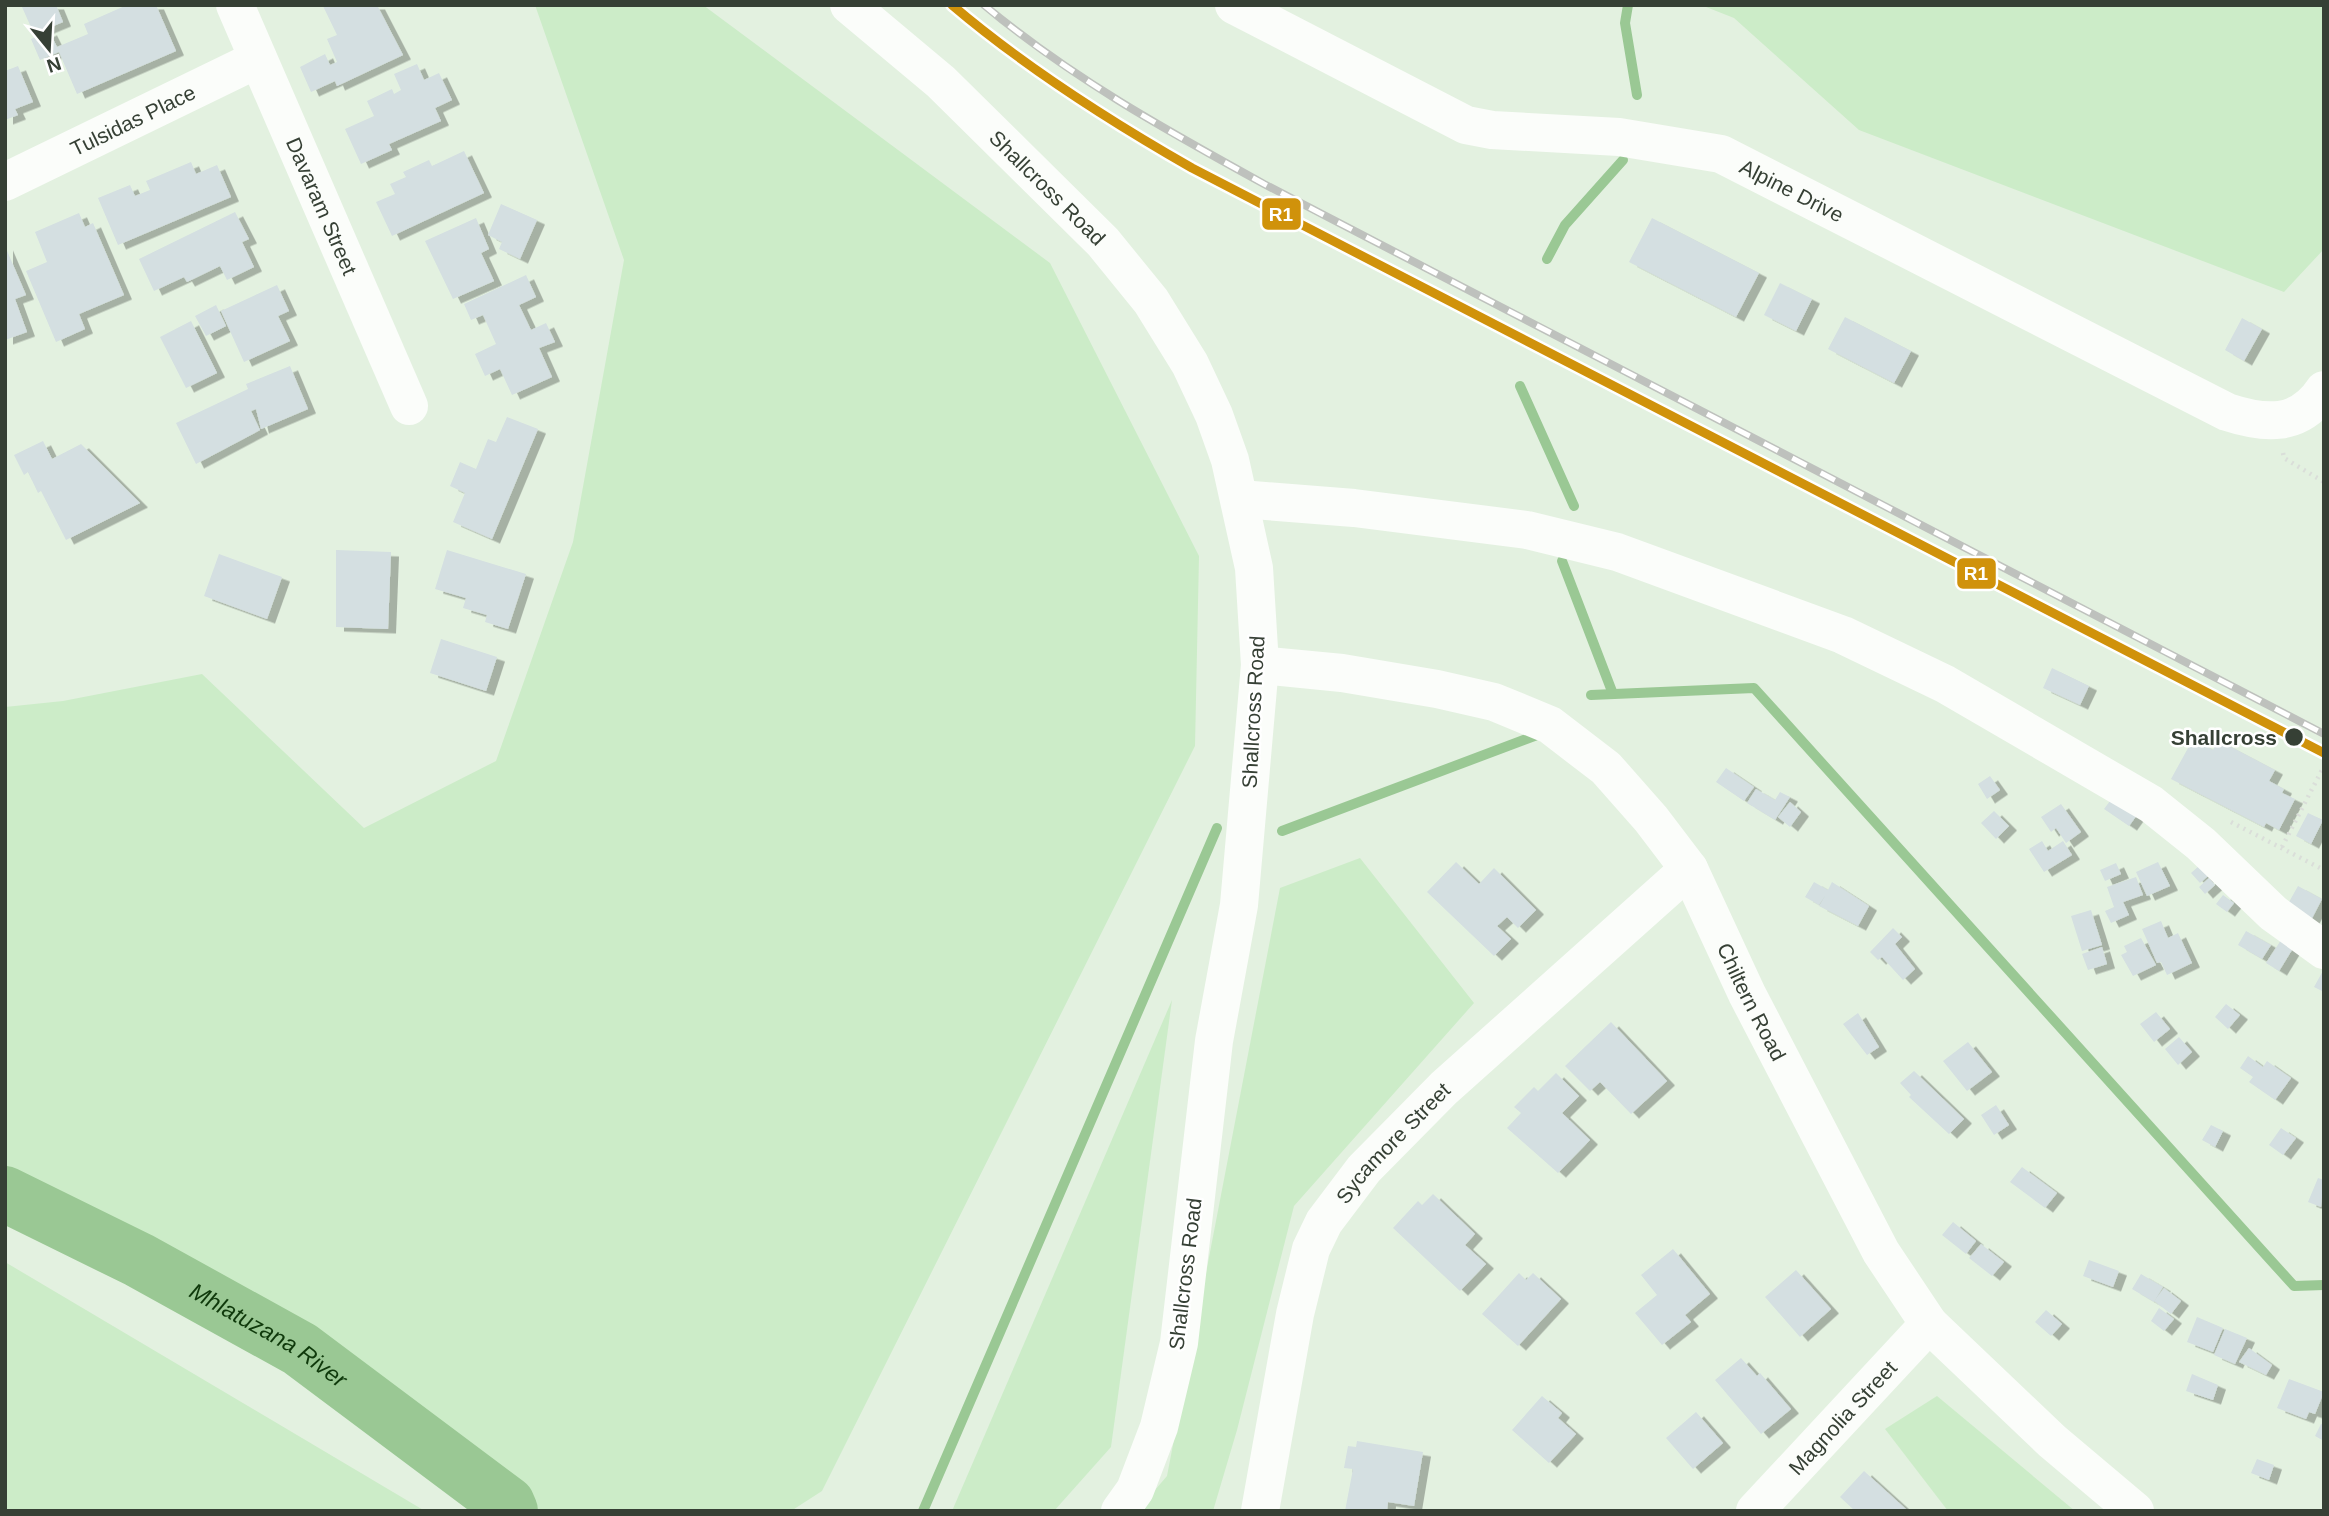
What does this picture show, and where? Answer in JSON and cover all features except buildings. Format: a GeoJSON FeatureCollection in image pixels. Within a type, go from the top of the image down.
{"type":"FeatureCollection","features":[{"type":"Feature","properties":{"kind":"street","name":"Davaram Street"},"geometry":{"type":"LineString","coordinates":[[235,5],[409,406]]}},
{"type":"Feature","properties":{"kind":"street","name":"Shallcross Road"},"geometry":{"type":"LineString","coordinates":[[849,5],[941,82],[1103,242],[1151,301],[1190,365],[1214,415],[1240,499],[1254,568],[1260,665],[1239,905],[1214,1041],[1179,1343],[1159,1427],[1135,1490],[1120,1511]]}},
{"type":"Feature","properties":{"kind":"street","name":"Alpine Drive"},"geometry":{"type":"LineString","coordinates":[[1234,5],[1466,125],[1492,130],[1619,137],[1689,146],[1721,154],[2227,412],[2258,422],[2275,422]]}},
{"type":"Feature","properties":{"kind":"street","name":"Tulsidas Place"},"geometry":{"type":"LineString","coordinates":[[5,182],[258,59]]}},
{"type":"Feature","properties":{"kind":"street"},"geometry":{"type":"LineString","coordinates":[[2275,422],[2298,414],[2324,390]]}},
{"type":"Feature","properties":{"kind":"street"},"geometry":{"type":"LineString","coordinates":[[1240,499],[1354,508],[1527,530],[1617,552],[1843,635],[1945,684],[2151,804],[2201,845],[2273,913],[2324,950]]}},
{"type":"Feature","properties":{"kind":"street","name":"Chiltern Road"},"geometry":{"type":"LineString","coordinates":[[1260,665],[1342,673],[1494,702],[1550,725],[1606,768],[1651,819],[1689,870],[1747,994],[1881,1252],[1929,1324],[2052,1441],[2135,1511]]}},
{"type":"Feature","properties":{"kind":"street","name":"Sycamore Street"},"geometry":{"type":"LineString","coordinates":[[1260,1511],[1295,1314],[1311,1250],[1324,1222],[1364,1169],[1444,1088],[1689,870]]}},
{"type":"Feature","properties":{"kind":"street","name":"Magnolia Street"},"geometry":{"type":"LineString","coordinates":[[1755,1511],[1929,1324]]}},
{"type":"Feature","properties":{"kind":"path"},"geometry":{"type":"LineString","coordinates":[[2275,422],[2284,458],[2324,482]]}},
{"type":"Feature","properties":{"kind":"path"},"geometry":{"type":"LineString","coordinates":[[2282,847],[2324,766]]}},
{"type":"Feature","properties":{"kind":"path"},"geometry":{"type":"LineString","coordinates":[[2223,818],[2324,870]]}},
{"type":"Feature","properties":{"kind":"green space"},"geometry":{"type":"Polygon","coordinates":[[[535,5],[703,5],[1050,263],[1199,556],[1195,746],[822,1491],[791,1511],[515,1511],[5,1175],[5,707],[63,701],[202,674],[364,828],[496,761],[573,542],[624,260],[535,5]]]}},
{"type":"Feature","properties":{"kind":"green space"},"geometry":{"type":"Polygon","coordinates":[[[1701,5],[2324,5],[2324,249],[2284,292],[1859,130],[1734,18],[1701,5]]]}},
{"type":"Feature","properties":{"kind":"green space"},"geometry":{"type":"Polygon","coordinates":[[[1360,858],[1474,1003],[1294,1206],[1237,1430],[1213,1511],[1137,1511],[1167,1476],[1280,888],[1360,858]]]}},
{"type":"Feature","properties":{"kind":"green space"},"geometry":{"type":"Polygon","coordinates":[[[1172,1000],[1111,1447],[1054,1511],[952,1511],[1172,1000]]]}},
{"type":"Feature","properties":{"kind":"green space"},"geometry":{"type":"Polygon","coordinates":[[[5,1262],[425,1511],[5,1511],[5,1262]]]}},
{"type":"Feature","properties":{"kind":"green space"},"geometry":{"type":"Polygon","coordinates":[[[1937,1396],[2075,1511],[1948,1511],[1885,1429],[1937,1396]]]}},
{"type":"Feature","properties":{"kind":"waterway"},"geometry":{"type":"LineString","coordinates":[[1628,5],[1625,23],[1637,95]]}},
{"type":"Feature","properties":{"kind":"waterway"},"geometry":{"type":"LineString","coordinates":[[1547,259],[1565,225],[1623,160]]}},
{"type":"Feature","properties":{"kind":"waterway"},"geometry":{"type":"LineString","coordinates":[[1520,386],[1574,506]]}},
{"type":"Feature","properties":{"kind":"waterway"},"geometry":{"type":"LineString","coordinates":[[1562,561],[1613,694]]}},
{"type":"Feature","properties":{"kind":"waterway"},"geometry":{"type":"LineString","coordinates":[[1591,695],[1754,688],[2294,1286],[2324,1285]]}},
{"type":"Feature","properties":{"kind":"waterway"},"geometry":{"type":"LineString","coordinates":[[1282,831],[1537,735]]}},
{"type":"Feature","properties":{"kind":"waterway"},"geometry":{"type":"LineString","coordinates":[[923,1511],[1217,828]]}},
{"type":"Feature","properties":{"kind":"waterway","name":"Mhlatuzana River"},"geometry":{"type":"LineString","coordinates":[[5,1194],[139,1260],[300,1349],[507,1504],[510,1511]]}},
{"type":"Feature","properties":{"kind":"railway"},"geometry":{"type":"LineString","coordinates":[[984,5],[1050,56],[1085,79],[1155,123],[1264,184],[2324,734]]}},
{"type":"Feature","properties":{"kind":"transit line","name":"R1"},"geometry":{"type":"LineString","coordinates":[[952,5],[1068,92],[1192,168],[2324,753]]}},
{"type":"Feature","properties":{"kind":"place","name":"Shallcross"},"geometry":{"type":"Point","coordinates":[2294,737]}}]}
